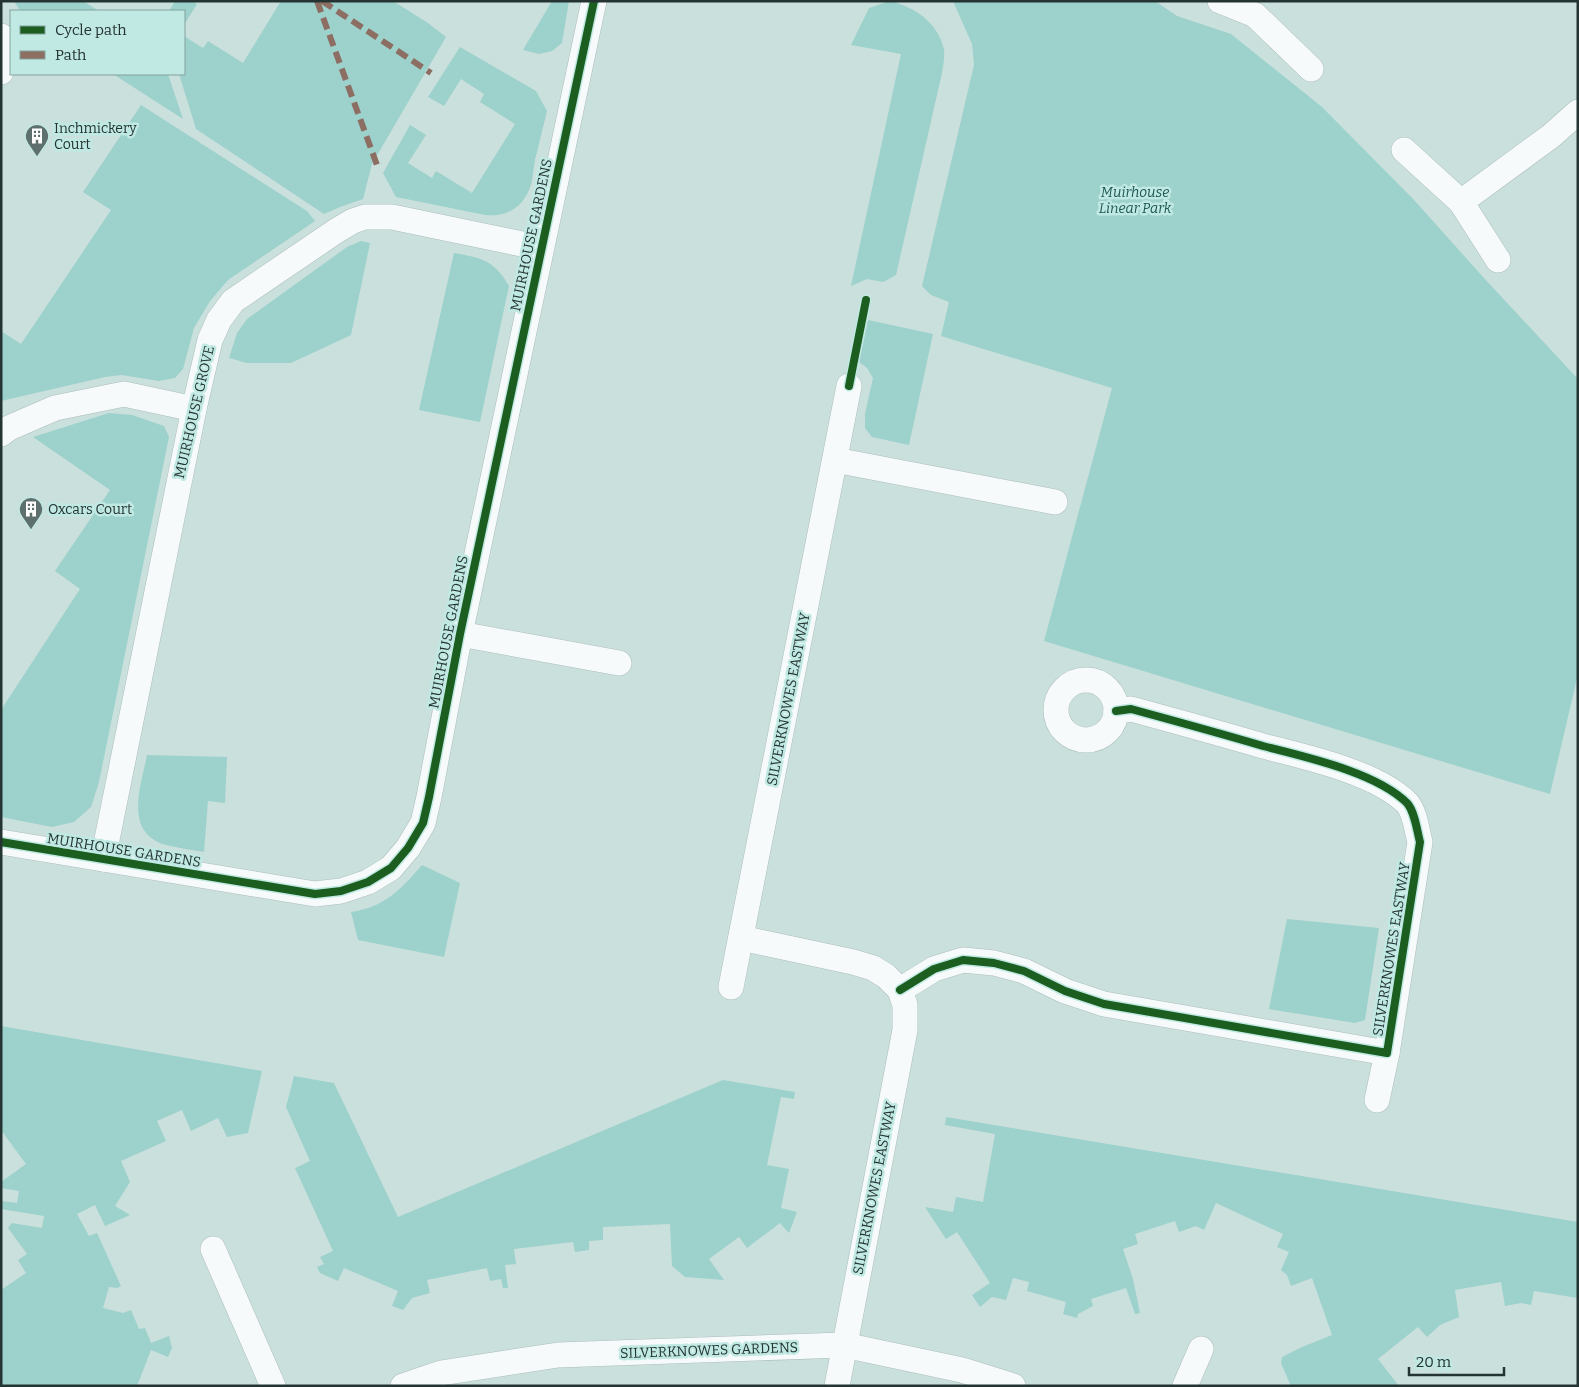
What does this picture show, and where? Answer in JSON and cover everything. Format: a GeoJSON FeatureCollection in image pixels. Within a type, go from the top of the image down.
{"type":"FeatureCollection","features":[{"type":"Feature","properties":{"kind":"street","name":"MUIRHOUSE GARDENS"},"geometry":{"type":"LineString","coordinates":[[1,842],[314,894],[341,891],[368,882],[391,868],[408,848],[422,823],[429,797],[460,634],[594,1]]}},
{"type":"Feature","properties":{"kind":"street"},"geometry":{"type":"LineString","coordinates":[[1220,1],[1259,8],[1311,69]]}},
{"type":"Feature","properties":{"kind":"street"},"geometry":{"type":"LineString","coordinates":[[1,36],[5,50],[5,64],[1,72]]}},
{"type":"Feature","properties":{"kind":"street"},"geometry":{"type":"LineString","coordinates":[[1461,202],[1551,136],[1578,112]]}},
{"type":"Feature","properties":{"kind":"street"},"geometry":{"type":"LineString","coordinates":[[1404,150],[1461,202],[1498,260]]}},
{"type":"Feature","properties":{"kind":"street","name":"MUIRHOUSE GROVE"},"geometry":{"type":"LineString","coordinates":[[103,859],[194,408],[210,340],[219,320],[233,301],[336,231],[365,216],[392,217],[541,248]]}},
{"type":"Feature","properties":{"kind":"street","name":"SILVERKNOWES EASTWAY"},"geometry":{"type":"LineString","coordinates":[[731,987],[849,386]]}},
{"type":"Feature","properties":{"kind":"street"},"geometry":{"type":"LineString","coordinates":[[1,434],[9,428],[55,408],[124,394],[194,408]]}},
{"type":"Feature","properties":{"kind":"street"},"geometry":{"type":"LineString","coordinates":[[835,460],[1055,502]]}},
{"type":"Feature","properties":{"kind":"street","name":"MUIRHOUSE GARDENS"},"geometry":{"type":"LineString","coordinates":[[460,634],[619,663]]}},
{"type":"Feature","properties":{"kind":"street","name":"SILVERKNOWES EASTWAY"},"geometry":{"type":"LineString","coordinates":[[1116,711],[1131,709],[1313,760],[1392,790],[1409,805],[1420,842],[1387,1053],[1377,1100]]}},
{"type":"Feature","properties":{"kind":"street"},"geometry":{"type":"LineString","coordinates":[[741,938],[853,962],[872,968],[886,976],[900,990]]}},
{"type":"Feature","properties":{"kind":"street","name":"SILVERKNOWES EASTWAY"},"geometry":{"type":"LineString","coordinates":[[836,1386],[905,1030],[905,1005],[900,990],[934,969],[963,960],[994,963],[1024,971],[1065,991],[1104,1004],[1387,1053]]}},
{"type":"Feature","properties":{"kind":"street"},"geometry":{"type":"LineString","coordinates":[[213,1249],[273,1386]]}},
{"type":"Feature","properties":{"kind":"street","name":"SILVERKNOWES GARDENS"},"geometry":{"type":"LineString","coordinates":[[403,1386],[441,1373],[558,1355],[844,1345],[962,1370],[1013,1386]]}},
{"type":"Feature","properties":{"kind":"street"},"geometry":{"type":"LineString","coordinates":[[1185,1386],[1201,1349]]}},
{"type":"Feature","properties":{"kind":"green space"},"geometry":{"type":"Polygon","coordinates":[[[14,1],[83,1],[97,10],[19,10],[14,1]]]}},
{"type":"Feature","properties":{"kind":"green space"},"geometry":{"type":"Polygon","coordinates":[[[175,1],[192,1],[197,4],[185,23],[185,10],[170,10],[175,1]]]}},
{"type":"Feature","properties":{"kind":"green space"},"geometry":{"type":"Polygon","coordinates":[[[281,1],[393,1],[446,37],[372,164],[363,199],[324,214],[196,129],[179,75],[185,75],[185,37],[203,48],[208,41],[243,63],[281,1]]]}},
{"type":"Feature","properties":{"kind":"green space"},"geometry":{"type":"Polygon","coordinates":[[[552,1],[569,1],[562,43],[552,51],[539,54],[523,50],[552,1]]]}},
{"type":"Feature","properties":{"kind":"green space"},"geometry":{"type":"Polygon","coordinates":[[[890,1],[916,12],[937,31],[944,49],[942,73],[896,275],[883,282],[867,279],[851,286],[901,54],[851,45],[869,8],[890,1]]]}},
{"type":"Feature","properties":{"kind":"green space","name":"Muirhouse Linear Park"},"geometry":{"type":"Polygon","coordinates":[[[953,1],[1155,1],[1177,16],[1231,34],[1322,107],[1415,201],[1578,379],[1578,674],[1550,794],[1044,641],[1112,388],[941,336],[949,302],[931,295],[922,286],[974,65],[972,44],[953,1]]]}},
{"type":"Feature","properties":{"kind":"green space"},"geometry":{"type":"Polygon","coordinates":[[[460,47],[536,91],[547,111],[532,180],[526,197],[517,207],[499,215],[485,215],[396,197],[383,173],[410,125],[426,135],[408,163],[432,178],[436,171],[472,193],[515,124],[480,102],[484,94],[461,79],[444,106],[428,97],[460,47]]]}},
{"type":"Feature","properties":{"kind":"green space"},"geometry":{"type":"Polygon","coordinates":[[[115,75],[168,75],[183,119],[115,75]]]}},
{"type":"Feature","properties":{"kind":"green space"},"geometry":{"type":"Polygon","coordinates":[[[141,105],[307,211],[315,221],[228,280],[210,301],[194,328],[183,369],[175,378],[159,381],[122,375],[105,377],[1,401],[1,331],[21,344],[111,210],[83,192],[141,105]]]}},
{"type":"Feature","properties":{"kind":"green space"},"geometry":{"type":"Polygon","coordinates":[[[361,241],[370,243],[351,335],[291,363],[247,363],[229,358],[237,333],[247,319],[347,247],[361,241]]]}},
{"type":"Feature","properties":{"kind":"green space"},"geometry":{"type":"Polygon","coordinates":[[[454,253],[480,259],[492,265],[509,286],[480,422],[419,410],[454,253]]]}},
{"type":"Feature","properties":{"kind":"green space"},"geometry":{"type":"Polygon","coordinates":[[[868,320],[933,334],[909,445],[872,437],[865,428],[865,414],[873,378],[867,368],[859,362],[868,320]]]}},
{"type":"Feature","properties":{"kind":"green space"},"geometry":{"type":"Polygon","coordinates":[[[109,413],[132,415],[164,426],[169,437],[99,782],[91,807],[74,822],[52,827],[1,817],[1,710],[80,589],[55,571],[110,490],[33,437],[109,413]]]}},
{"type":"Feature","properties":{"kind":"green space"},"geometry":{"type":"Polygon","coordinates":[[[147,755],[227,757],[225,803],[208,801],[204,852],[166,845],[153,839],[144,830],[138,807],[141,780],[147,755]]]}},
{"type":"Feature","properties":{"kind":"green space"},"geometry":{"type":"Polygon","coordinates":[[[422,865],[460,883],[444,957],[358,940],[351,912],[363,910],[383,902],[399,890],[422,865]]]}},
{"type":"Feature","properties":{"kind":"green space"},"geometry":{"type":"Polygon","coordinates":[[[1287,919],[1379,928],[1365,1020],[1355,1023],[1269,1009],[1287,919]]]}},
{"type":"Feature","properties":{"kind":"green space"},"geometry":{"type":"Polygon","coordinates":[[[1,1026],[262,1071],[248,1133],[227,1137],[218,1118],[191,1131],[182,1110],[157,1121],[166,1141],[121,1161],[130,1182],[115,1206],[130,1215],[105,1226],[95,1205],[77,1214],[89,1236],[97,1233],[121,1286],[117,1288],[109,1287],[103,1308],[123,1313],[131,1310],[139,1329],[145,1328],[151,1343],[169,1336],[172,1348],[168,1357],[151,1350],[137,1386],[1,1386],[1,1290],[26,1273],[18,1260],[27,1254],[8,1228],[12,1223],[42,1228],[44,1216],[1,1209],[1,1201],[17,1203],[19,1191],[1,1188],[1,1182],[26,1164],[1,1130],[1,1026]]]}},
{"type":"Feature","properties":{"kind":"green space"},"geometry":{"type":"Polygon","coordinates":[[[294,1076],[334,1083],[398,1217],[723,1080],[795,1092],[794,1099],[781,1097],[767,1165],[789,1169],[781,1208],[797,1212],[789,1233],[780,1223],[747,1248],[739,1237],[709,1259],[724,1280],[685,1277],[672,1266],[670,1224],[603,1227],[603,1240],[589,1241],[589,1250],[575,1252],[573,1242],[514,1249],[516,1264],[505,1265],[508,1288],[503,1288],[501,1279],[490,1281],[487,1268],[427,1280],[430,1293],[412,1298],[403,1310],[392,1306],[398,1291],[344,1268],[338,1281],[320,1273],[317,1267],[324,1264],[320,1257],[333,1251],[295,1168],[310,1161],[286,1107],[294,1076]]]}},
{"type":"Feature","properties":{"kind":"green space"},"geometry":{"type":"Polygon","coordinates":[[[946,1117],[1578,1222],[1578,1298],[1534,1291],[1531,1305],[1521,1303],[1505,1306],[1501,1282],[1455,1290],[1459,1317],[1440,1325],[1427,1337],[1418,1327],[1378,1359],[1399,1386],[1291,1386],[1281,1363],[1282,1357],[1332,1335],[1312,1278],[1291,1286],[1287,1275],[1281,1270],[1289,1252],[1277,1247],[1283,1234],[1216,1203],[1204,1230],[1196,1226],[1179,1232],[1175,1221],[1135,1234],[1138,1244],[1123,1249],[1133,1279],[1140,1313],[1135,1314],[1126,1288],[1091,1299],[1093,1306],[1078,1314],[1077,1318],[1063,1314],[1066,1302],[1027,1291],[1029,1282],[1013,1278],[1006,1300],[992,1297],[980,1307],[972,1295],[990,1283],[957,1232],[946,1239],[925,1207],[953,1212],[956,1197],[983,1202],[995,1134],[945,1125],[946,1117]]]}},
{"type":"Feature","properties":{"kind":"marked path"},"geometry":{"type":"LineString","coordinates":[[317,1],[377,165]]}},
{"type":"Feature","properties":{"kind":"marked path"},"geometry":{"type":"LineString","coordinates":[[322,1],[431,73]]}},
{"type":"Feature","properties":{"kind":"cycle path"},"geometry":{"type":"LineString","coordinates":[[1,842],[315,894],[341,891],[368,882],[391,868],[408,848],[423,823],[429,797],[460,634],[594,1]]}},
{"type":"Feature","properties":{"kind":"cycle path"},"geometry":{"type":"LineString","coordinates":[[849,386],[866,300]]}},
{"type":"Feature","properties":{"kind":"cycle path"},"geometry":{"type":"LineString","coordinates":[[900,990],[934,969],[963,960],[994,963],[1024,971],[1065,991],[1104,1004],[1387,1053],[1420,842],[1414,816],[1407,803],[1394,792],[1359,774],[1339,767],[1131,709],[1116,711]]}},
{"type":"Feature","properties":{"kind":"place","name":"Inchmickery Court"},"geometry":{"type":"Point","coordinates":[37,157]}},
{"type":"Feature","properties":{"kind":"place","name":"Oxcars Court"},"geometry":{"type":"Point","coordinates":[31,530]}}]}
